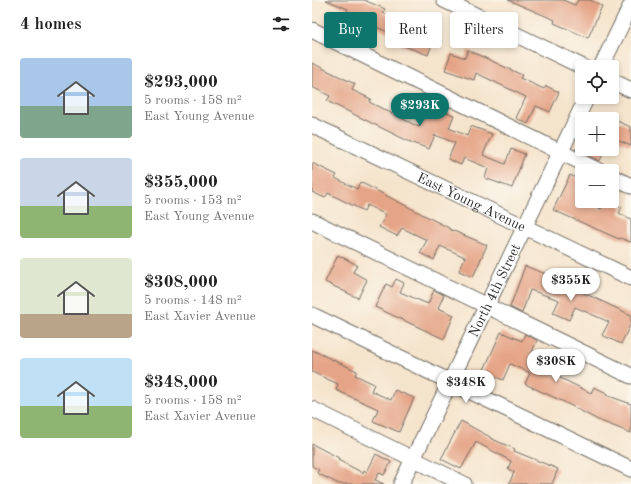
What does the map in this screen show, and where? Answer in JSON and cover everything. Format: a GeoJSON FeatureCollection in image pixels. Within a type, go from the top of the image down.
{"type":"FeatureCollection","features":[{"type":"Feature","properties":{"kind":"street"},"geometry":{"type":"LineString","coordinates":[[444,0],[575,63]]}},
{"type":"Feature","properties":{"kind":"street"},"geometry":{"type":"LineString","coordinates":[[605,60],[631,5]]}},
{"type":"Feature","properties":{"kind":"street"},"geometry":{"type":"LineString","coordinates":[[312,30],[585,164]]}},
{"type":"Feature","properties":{"kind":"street"},"geometry":{"type":"LineString","coordinates":[[619,84],[631,90]]}},
{"type":"Feature","properties":{"kind":"street","name":"North 4th Street"},"geometry":{"type":"LineString","coordinates":[[401,484],[584,104]]}},
{"type":"Feature","properties":{"kind":"street","name":"East Young Avenue"},"geometry":{"type":"LineString","coordinates":[[312,125],[631,278]]}},
{"type":"Feature","properties":{"kind":"street"},"geometry":{"type":"LineString","coordinates":[[619,180],[631,186]]}},
{"type":"Feature","properties":{"kind":"street"},"geometry":{"type":"LineString","coordinates":[[312,221],[631,376]]}},
{"type":"Feature","properties":{"kind":"street"},"geometry":{"type":"LineString","coordinates":[[312,315],[631,470]]}},
{"type":"Feature","properties":{"kind":"street"},"geometry":{"type":"LineString","coordinates":[[312,409],[464,484]]}},
{"type":"Feature","properties":{"kind":"building"},"geometry":{"type":"Polygon","coordinates":[[[326,0],[364,0],[385,9],[383,13],[385,14],[385,31],[377,27],[377,12],[347,12],[348,9],[326,0]]]}},
{"type":"Feature","properties":{"kind":"building"},"geometry":{"type":"Polygon","coordinates":[[[508,0],[563,0],[575,5],[578,0],[590,0],[602,6],[588,38],[554,23],[555,20],[508,0]]]}},
{"type":"Feature","properties":{"kind":"building"},"geometry":{"type":"Polygon","coordinates":[[[410,48],[431,48],[428,55],[410,48]]]}},
{"type":"Feature","properties":{"kind":"building"},"geometry":{"type":"Polygon","coordinates":[[[468,50],[522,75],[520,78],[544,89],[546,86],[559,92],[550,112],[536,106],[528,124],[516,118],[526,97],[476,73],[474,80],[445,70],[451,53],[465,58],[468,50]]]}},
{"type":"Feature","properties":{"kind":"building"},"geometry":{"type":"Polygon","coordinates":[[[312,63],[355,84],[352,90],[371,99],[369,102],[419,127],[427,105],[454,115],[449,128],[467,136],[471,126],[492,134],[483,155],[505,164],[511,149],[525,154],[512,188],[485,178],[488,168],[464,158],[461,165],[448,159],[455,143],[435,135],[429,149],[408,141],[327,101],[330,96],[312,87],[312,63]]]}},
{"type":"Feature","properties":{"kind":"building"},"geometry":{"type":"Polygon","coordinates":[[[619,122],[631,127],[631,146],[619,141],[619,122]]]}},
{"type":"Feature","properties":{"kind":"building"},"geometry":{"type":"Polygon","coordinates":[[[590,156],[602,156],[600,161],[590,156]]]}},
{"type":"Feature","properties":{"kind":"building"},"geometry":{"type":"Polygon","coordinates":[[[312,163],[337,175],[335,178],[357,189],[360,182],[449,229],[487,245],[473,277],[459,271],[465,257],[440,246],[434,260],[420,253],[427,240],[402,228],[397,236],[379,227],[386,215],[367,205],[364,211],[328,193],[325,198],[312,192],[312,163]]]}},
{"type":"Feature","properties":{"kind":"building"},"geometry":{"type":"Polygon","coordinates":[[[570,175],[575,178],[575,208],[619,208],[619,206],[622,207],[619,213],[631,219],[631,242],[620,238],[619,239],[553,210],[570,175]]]}},
{"type":"Feature","properties":{"kind":"building"},"geometry":{"type":"Polygon","coordinates":[[[338,255],[357,265],[353,272],[367,280],[358,298],[325,282],[338,255]]]}},
{"type":"Feature","properties":{"kind":"building"},"geometry":{"type":"Polygon","coordinates":[[[525,266],[554,277],[554,279],[631,315],[631,323],[621,344],[602,335],[609,322],[575,307],[569,320],[553,313],[559,300],[530,290],[522,313],[510,307],[525,266]]]}},
{"type":"Feature","properties":{"kind":"building"},"geometry":{"type":"Polygon","coordinates":[[[396,279],[404,283],[400,292],[428,304],[434,290],[444,295],[438,308],[454,315],[444,339],[375,307],[386,284],[392,287],[396,279]]]}},
{"type":"Feature","properties":{"kind":"building"},"geometry":{"type":"Polygon","coordinates":[[[501,332],[522,341],[525,334],[537,340],[528,362],[591,393],[594,387],[607,393],[606,395],[631,404],[631,433],[598,420],[525,384],[530,373],[510,364],[503,380],[483,372],[501,332]]]}},
{"type":"Feature","properties":{"kind":"building"},"geometry":{"type":"Polygon","coordinates":[[[312,350],[357,371],[355,375],[374,384],[371,391],[391,400],[395,390],[414,398],[399,432],[373,421],[378,409],[336,390],[338,384],[312,372],[312,350]]]}},
{"type":"Feature","properties":{"kind":"building"},"geometry":{"type":"Polygon","coordinates":[[[461,421],[490,438],[515,449],[514,451],[558,469],[552,484],[509,484],[514,472],[508,469],[511,461],[476,442],[461,469],[441,459],[461,421]]]}},
{"type":"Feature","properties":{"kind":"building"},"geometry":{"type":"Polygon","coordinates":[[[312,444],[363,473],[364,470],[367,472],[376,454],[391,462],[384,475],[379,473],[375,480],[384,484],[339,484],[317,473],[319,470],[312,466],[312,444]]]}}]}
